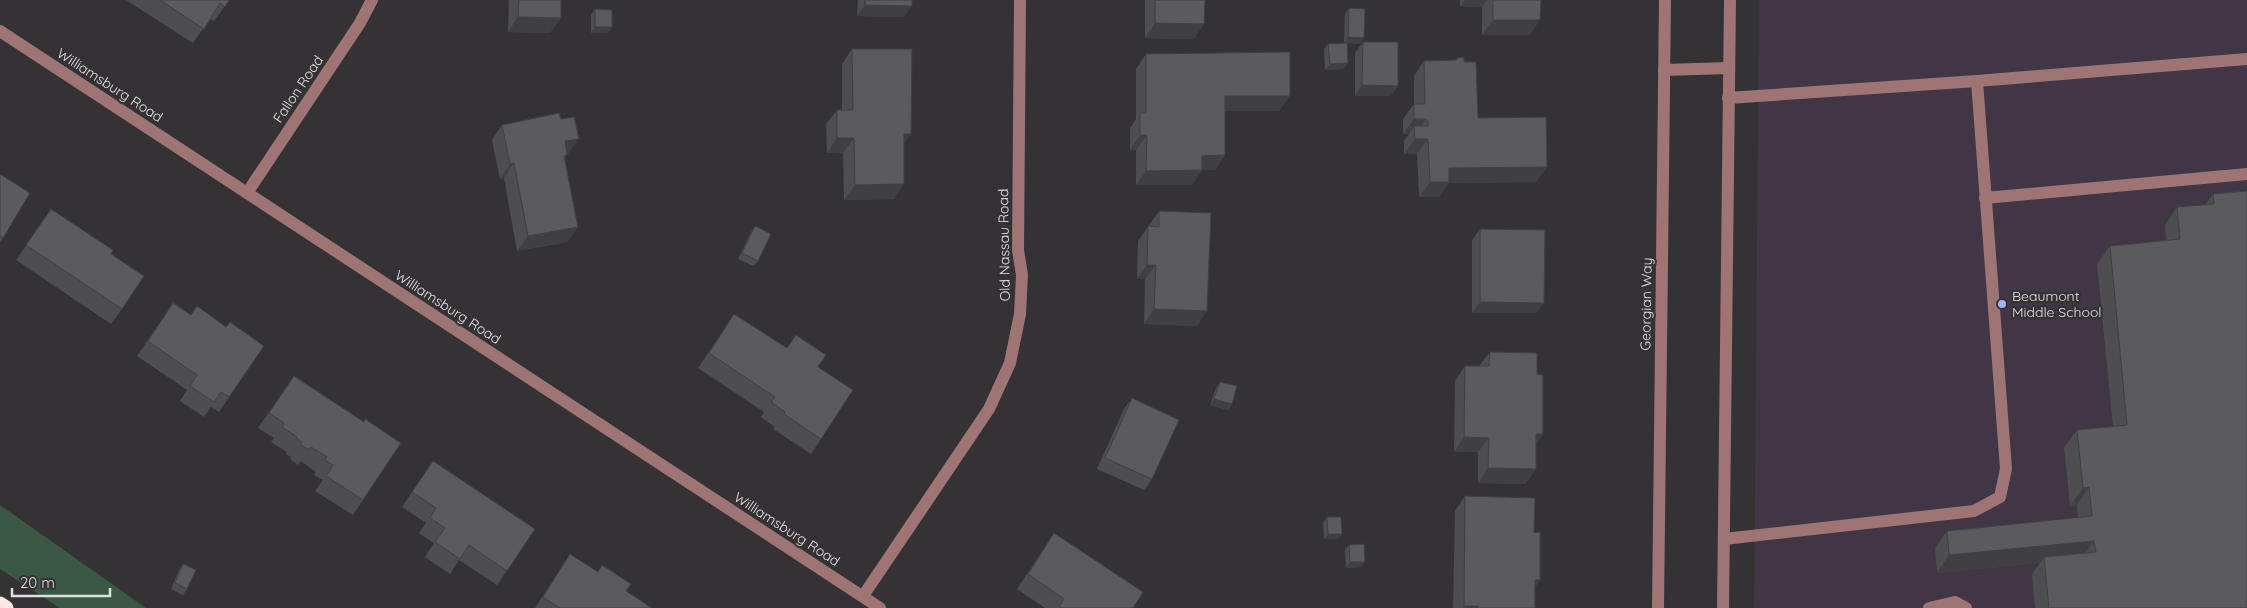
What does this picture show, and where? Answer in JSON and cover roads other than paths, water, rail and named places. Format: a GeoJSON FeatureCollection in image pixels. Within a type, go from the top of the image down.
{"type":"FeatureCollection","features":[{"type":"Feature","properties":{"kind":"highway"},"geometry":{"type":"LineString","coordinates":[[0,604],[6,608]]}},
{"type":"Feature","properties":{"kind":"street","name":"Fallon Road"},"geometry":{"type":"LineString","coordinates":[[247,193],[360,23],[372,0]]}},
{"type":"Feature","properties":{"kind":"street","name":"Old Nassau Road"},"geometry":{"type":"LineString","coordinates":[[863,596],[989,410],[1010,363],[1020,314],[1022,275],[1018,250],[1020,0]]}},
{"type":"Feature","properties":{"kind":"street","name":"Georgian Way"},"geometry":{"type":"LineString","coordinates":[[1658,608],[1665,0]]}},
{"type":"Feature","properties":{"kind":"street"},"geometry":{"type":"LineString","coordinates":[[1723,608],[1730,0]]}},
{"type":"Feature","properties":{"kind":"street","name":"Williamsburg Road"},"geometry":{"type":"LineString","coordinates":[[0,31],[880,608]]}},
{"type":"Feature","properties":{"kind":"street"},"geometry":{"type":"LineString","coordinates":[[1728,98],[2247,60]]}},
{"type":"Feature","properties":{"kind":"street"},"geometry":{"type":"LineString","coordinates":[[1664,70],[1729,68]]}},
{"type":"Feature","properties":{"kind":"street"},"geometry":{"type":"LineString","coordinates":[[1724,539],[1974,511],[2000,497],[2006,469],[1978,81]]}},
{"type":"Feature","properties":{"kind":"street"},"geometry":{"type":"LineString","coordinates":[[1985,198],[2247,174]]}},
{"type":"Feature","properties":{"kind":"street"},"geometry":{"type":"LineString","coordinates":[[1929,608],[1955,602],[1966,608]]}},
{"type":"Feature","properties":{"kind":"place","name":"Beaumont Middle School"},"geometry":{"type":"Point","coordinates":[2002,304]}}]}
